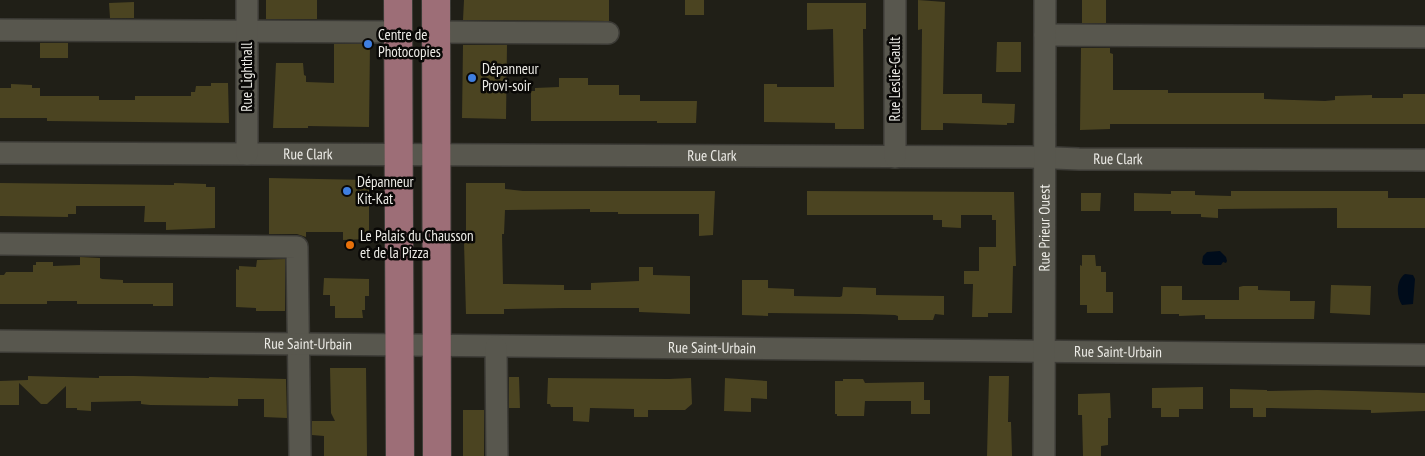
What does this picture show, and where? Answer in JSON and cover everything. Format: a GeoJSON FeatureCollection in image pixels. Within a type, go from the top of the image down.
{"type":"FeatureCollection","features":[{"type":"Feature","properties":{"kind":"main road"},"geometry":{"type":"LineString","coordinates":[[398,0],[400,456]]}},
{"type":"Feature","properties":{"kind":"main road"},"geometry":{"type":"LineString","coordinates":[[436,0],[437,456]]}},
{"type":"Feature","properties":{"kind":"street","name":"Rue Lighthall"},"geometry":{"type":"LineString","coordinates":[[247,0],[247,154]]}},
{"type":"Feature","properties":{"kind":"street","name":"Rue Leslie-Gault"},"geometry":{"type":"LineString","coordinates":[[895,0],[895,157]]}},
{"type":"Feature","properties":{"kind":"street","name":"Rue Prieur Ouest"},"geometry":{"type":"LineString","coordinates":[[1044,456],[1045,0]]}},
{"type":"Feature","properties":{"kind":"street"},"geometry":{"type":"LineString","coordinates":[[0,30],[398,32]]}},
{"type":"Feature","properties":{"kind":"street"},"geometry":{"type":"LineString","coordinates":[[436,32],[608,33]]}},
{"type":"Feature","properties":{"kind":"street"},"geometry":{"type":"LineString","coordinates":[[1045,35],[1425,37]]}},
{"type":"Feature","properties":{"kind":"street","name":"Rue Clark"},"geometry":{"type":"LineString","coordinates":[[0,153],[1425,160]]}},
{"type":"Feature","properties":{"kind":"street"},"geometry":{"type":"LineString","coordinates":[[0,244],[297,246],[300,456]]}},
{"type":"Feature","properties":{"kind":"street","name":"Rue Saint-Urbain"},"geometry":{"type":"LineString","coordinates":[[0,341],[1425,355]]}},
{"type":"Feature","properties":{"kind":"street"},"geometry":{"type":"LineString","coordinates":[[496,346],[497,456]]}},
{"type":"Feature","properties":{"kind":"water"},"geometry":{"type":"Polygon","coordinates":[[[1220,251],[1226,257],[1226,263],[1223,262],[1221,265],[1204,265],[1202,263],[1203,256],[1207,252],[1220,251]]]}},
{"type":"Feature","properties":{"kind":"water"},"geometry":{"type":"Polygon","coordinates":[[[1405,274],[1413,275],[1415,279],[1413,304],[1402,305],[1398,288],[1400,280],[1405,274]]]}},
{"type":"Feature","properties":{"kind":"building"},"geometry":{"type":"Polygon","coordinates":[[[266,0],[317,0],[317,19],[266,19],[266,0]]]}},
{"type":"Feature","properties":{"kind":"building"},"geometry":{"type":"Polygon","coordinates":[[[464,0],[609,0],[609,21],[463,20],[464,0]]]}},
{"type":"Feature","properties":{"kind":"building"},"geometry":{"type":"Polygon","coordinates":[[[685,0],[704,0],[704,15],[685,15],[685,0]]]}},
{"type":"Feature","properties":{"kind":"building"},"geometry":{"type":"Polygon","coordinates":[[[918,0],[945,2],[943,94],[982,94],[982,103],[1015,104],[1014,123],[1007,123],[1007,125],[943,123],[943,130],[921,130],[922,29],[918,30],[918,0]]]}},
{"type":"Feature","properties":{"kind":"building"},"geometry":{"type":"Polygon","coordinates":[[[1082,0],[1106,0],[1106,23],[1082,23],[1082,0]]]}},
{"type":"Feature","properties":{"kind":"building"},"geometry":{"type":"Polygon","coordinates":[[[134,2],[134,18],[110,18],[109,3],[134,2]]]}},
{"type":"Feature","properties":{"kind":"building"},"geometry":{"type":"Polygon","coordinates":[[[807,3],[866,3],[866,29],[863,29],[864,129],[835,129],[835,123],[764,122],[764,84],[777,84],[777,87],[834,87],[833,29],[807,30],[807,3]]]}},
{"type":"Feature","properties":{"kind":"building"},"geometry":{"type":"Polygon","coordinates":[[[997,42],[1021,42],[1021,72],[996,72],[997,42]]]}},
{"type":"Feature","properties":{"kind":"building"},"geometry":{"type":"Polygon","coordinates":[[[40,43],[68,43],[68,58],[40,58],[40,43]]]}},
{"type":"Feature","properties":{"kind":"building"},"geometry":{"type":"Polygon","coordinates":[[[334,44],[370,44],[369,127],[308,126],[308,128],[273,128],[276,63],[303,63],[306,82],[334,83],[334,44]]]}},
{"type":"Feature","properties":{"kind":"building"},"geometry":{"type":"Polygon","coordinates":[[[463,45],[507,45],[506,119],[462,118],[463,45]]]}},
{"type":"Feature","properties":{"kind":"building"},"geometry":{"type":"Polygon","coordinates":[[[1081,48],[1110,48],[1110,53],[1113,54],[1113,90],[1168,90],[1168,93],[1264,93],[1264,99],[1325,101],[1335,100],[1335,96],[1372,95],[1372,98],[1403,98],[1403,94],[1425,94],[1425,124],[1110,124],[1110,129],[1080,130],[1081,48]]]}},
{"type":"Feature","properties":{"kind":"building"},"geometry":{"type":"Polygon","coordinates":[[[559,78],[588,78],[588,85],[619,85],[619,95],[640,95],[640,101],[697,101],[696,123],[657,123],[657,121],[531,121],[531,91],[535,91],[535,88],[559,87],[559,78]]]}},
{"type":"Feature","properties":{"kind":"building"},"geometry":{"type":"Polygon","coordinates":[[[211,83],[228,83],[229,123],[47,121],[47,118],[0,118],[0,88],[11,88],[11,84],[32,85],[32,88],[40,88],[40,96],[99,96],[99,100],[135,100],[135,96],[191,96],[191,92],[195,92],[196,86],[211,86],[211,83]]]}},
{"type":"Feature","properties":{"kind":"building"},"geometry":{"type":"Polygon","coordinates":[[[269,178],[369,180],[369,239],[343,240],[343,232],[306,232],[306,237],[297,234],[269,234],[269,178]]]}},
{"type":"Feature","properties":{"kind":"building"},"geometry":{"type":"Polygon","coordinates":[[[0,183],[206,184],[206,187],[215,187],[215,228],[166,230],[166,222],[144,222],[145,206],[76,206],[76,214],[68,214],[68,217],[0,216],[0,183]]]}},
{"type":"Feature","properties":{"kind":"building"},"geometry":{"type":"Polygon","coordinates":[[[466,183],[505,183],[505,189],[523,191],[715,191],[713,235],[699,236],[699,214],[618,214],[618,212],[590,212],[590,209],[505,210],[504,234],[502,234],[503,284],[564,285],[564,290],[591,290],[591,283],[639,281],[639,267],[653,267],[653,275],[690,276],[690,314],[639,312],[639,308],[564,308],[504,309],[504,314],[466,314],[464,242],[466,242],[466,183]]]}},
{"type":"Feature","properties":{"kind":"building"},"geometry":{"type":"Polygon","coordinates":[[[807,191],[1014,192],[1016,266],[1013,266],[1012,313],[988,313],[988,317],[972,317],[973,284],[964,284],[964,271],[979,271],[979,247],[996,247],[996,220],[992,220],[992,215],[961,215],[961,228],[942,227],[942,220],[933,220],[933,215],[807,215],[807,191]]]}},
{"type":"Feature","properties":{"kind":"building"},"geometry":{"type":"Polygon","coordinates":[[[1171,191],[1195,191],[1195,195],[1231,196],[1231,191],[1388,191],[1388,198],[1425,198],[1425,228],[1337,228],[1337,208],[1218,209],[1218,218],[1201,217],[1201,214],[1171,214],[1171,211],[1134,211],[1134,193],[1171,194],[1171,191]]]}},
{"type":"Feature","properties":{"kind":"building"},"geometry":{"type":"Polygon","coordinates":[[[1081,193],[1101,193],[1100,211],[1081,211],[1081,193]]]}},
{"type":"Feature","properties":{"kind":"building"},"geometry":{"type":"Polygon","coordinates":[[[1082,255],[1095,255],[1096,266],[1101,266],[1101,272],[1106,272],[1106,292],[1113,292],[1113,313],[1087,313],[1087,305],[1080,305],[1080,265],[1082,266],[1082,255]]]}},
{"type":"Feature","properties":{"kind":"building"},"geometry":{"type":"Polygon","coordinates":[[[80,257],[100,258],[100,278],[102,279],[123,280],[123,283],[173,283],[173,306],[153,306],[153,304],[77,304],[77,301],[47,301],[47,304],[0,304],[0,275],[4,275],[6,272],[33,272],[33,265],[36,265],[36,262],[53,262],[53,266],[80,265],[80,257]]]}},
{"type":"Feature","properties":{"kind":"building"},"geometry":{"type":"Polygon","coordinates":[[[285,259],[285,311],[256,311],[256,308],[236,307],[236,269],[239,270],[239,266],[256,267],[257,260],[285,259]]]}},
{"type":"Feature","properties":{"kind":"building"},"geometry":{"type":"Polygon","coordinates":[[[324,278],[369,279],[369,296],[365,296],[365,310],[362,310],[363,318],[335,318],[335,306],[330,306],[330,295],[323,295],[324,278]]]}},
{"type":"Feature","properties":{"kind":"building"},"geometry":{"type":"Polygon","coordinates":[[[742,280],[768,280],[768,288],[794,289],[794,296],[840,297],[842,296],[843,287],[876,288],[876,295],[944,296],[944,315],[935,314],[933,320],[898,320],[898,316],[895,315],[768,313],[768,316],[742,315],[742,280]]]}},
{"type":"Feature","properties":{"kind":"building"},"geometry":{"type":"Polygon","coordinates":[[[1331,285],[1371,286],[1370,315],[1330,313],[1331,285]]]}},
{"type":"Feature","properties":{"kind":"building"},"geometry":{"type":"Polygon","coordinates":[[[1161,286],[1182,286],[1182,300],[1239,300],[1239,287],[1243,286],[1258,286],[1258,290],[1290,291],[1290,301],[1315,301],[1314,319],[1205,319],[1205,315],[1179,316],[1179,314],[1161,314],[1161,286]]]}},
{"type":"Feature","properties":{"kind":"building"},"geometry":{"type":"Polygon","coordinates":[[[330,368],[366,368],[367,456],[324,456],[324,436],[312,435],[312,421],[335,421],[331,413],[330,368]]]}},
{"type":"Feature","properties":{"kind":"building"},"geometry":{"type":"Polygon","coordinates":[[[28,376],[286,379],[287,418],[264,417],[264,399],[238,399],[238,406],[150,405],[141,404],[141,401],[91,402],[91,411],[77,410],[77,408],[66,408],[66,386],[47,404],[41,404],[19,383],[19,405],[0,405],[0,381],[28,380],[28,376]]]}},
{"type":"Feature","properties":{"kind":"building"},"geometry":{"type":"Polygon","coordinates":[[[989,376],[1009,376],[1008,422],[1011,422],[1012,456],[987,456],[989,376]]]}},
{"type":"Feature","properties":{"kind":"building"},"geometry":{"type":"Polygon","coordinates":[[[509,377],[519,377],[520,408],[509,408],[509,377]]]}},
{"type":"Feature","properties":{"kind":"building"},"geometry":{"type":"Polygon","coordinates":[[[548,378],[691,378],[692,404],[685,410],[648,410],[648,417],[634,417],[634,409],[590,408],[589,422],[573,421],[573,407],[551,407],[550,404],[547,404],[548,378]]]}},
{"type":"Feature","properties":{"kind":"building"},"geometry":{"type":"Polygon","coordinates":[[[725,378],[767,381],[767,399],[751,398],[751,412],[724,411],[725,378]]]}},
{"type":"Feature","properties":{"kind":"building"},"geometry":{"type":"Polygon","coordinates":[[[843,379],[863,379],[865,383],[924,382],[924,400],[930,400],[930,414],[911,414],[911,401],[865,401],[864,416],[837,416],[835,414],[835,381],[843,381],[843,379]]]}},
{"type":"Feature","properties":{"kind":"building"},"geometry":{"type":"Polygon","coordinates":[[[1203,387],[1203,409],[1179,409],[1179,417],[1161,417],[1161,408],[1152,408],[1152,388],[1203,387]]]}},
{"type":"Feature","properties":{"kind":"building"},"geometry":{"type":"Polygon","coordinates":[[[1230,389],[1425,393],[1425,411],[1371,413],[1371,410],[1266,408],[1266,417],[1253,417],[1253,408],[1230,408],[1230,389]]]}},
{"type":"Feature","properties":{"kind":"building"},"geometry":{"type":"Polygon","coordinates":[[[1110,393],[1111,418],[1108,418],[1108,445],[1101,446],[1101,456],[1083,456],[1082,415],[1078,415],[1078,394],[1110,393]]]}},
{"type":"Feature","properties":{"kind":"building"},"geometry":{"type":"Polygon","coordinates":[[[463,410],[484,410],[484,456],[463,456],[463,410]]]}},
{"type":"Feature","properties":{"kind":"place","name":"Centre de Photocopies"},"geometry":{"type":"Point","coordinates":[368,44]}},
{"type":"Feature","properties":{"kind":"place","name":"Dépanneur Provi-soir"},"geometry":{"type":"Point","coordinates":[472,78]}},
{"type":"Feature","properties":{"kind":"place","name":"Dépanneur Kit-Kat"},"geometry":{"type":"Point","coordinates":[347,191]}},
{"type":"Feature","properties":{"kind":"place","name":"Le Palais du Chausson et de la Pizza"},"geometry":{"type":"Point","coordinates":[350,245]}}]}
